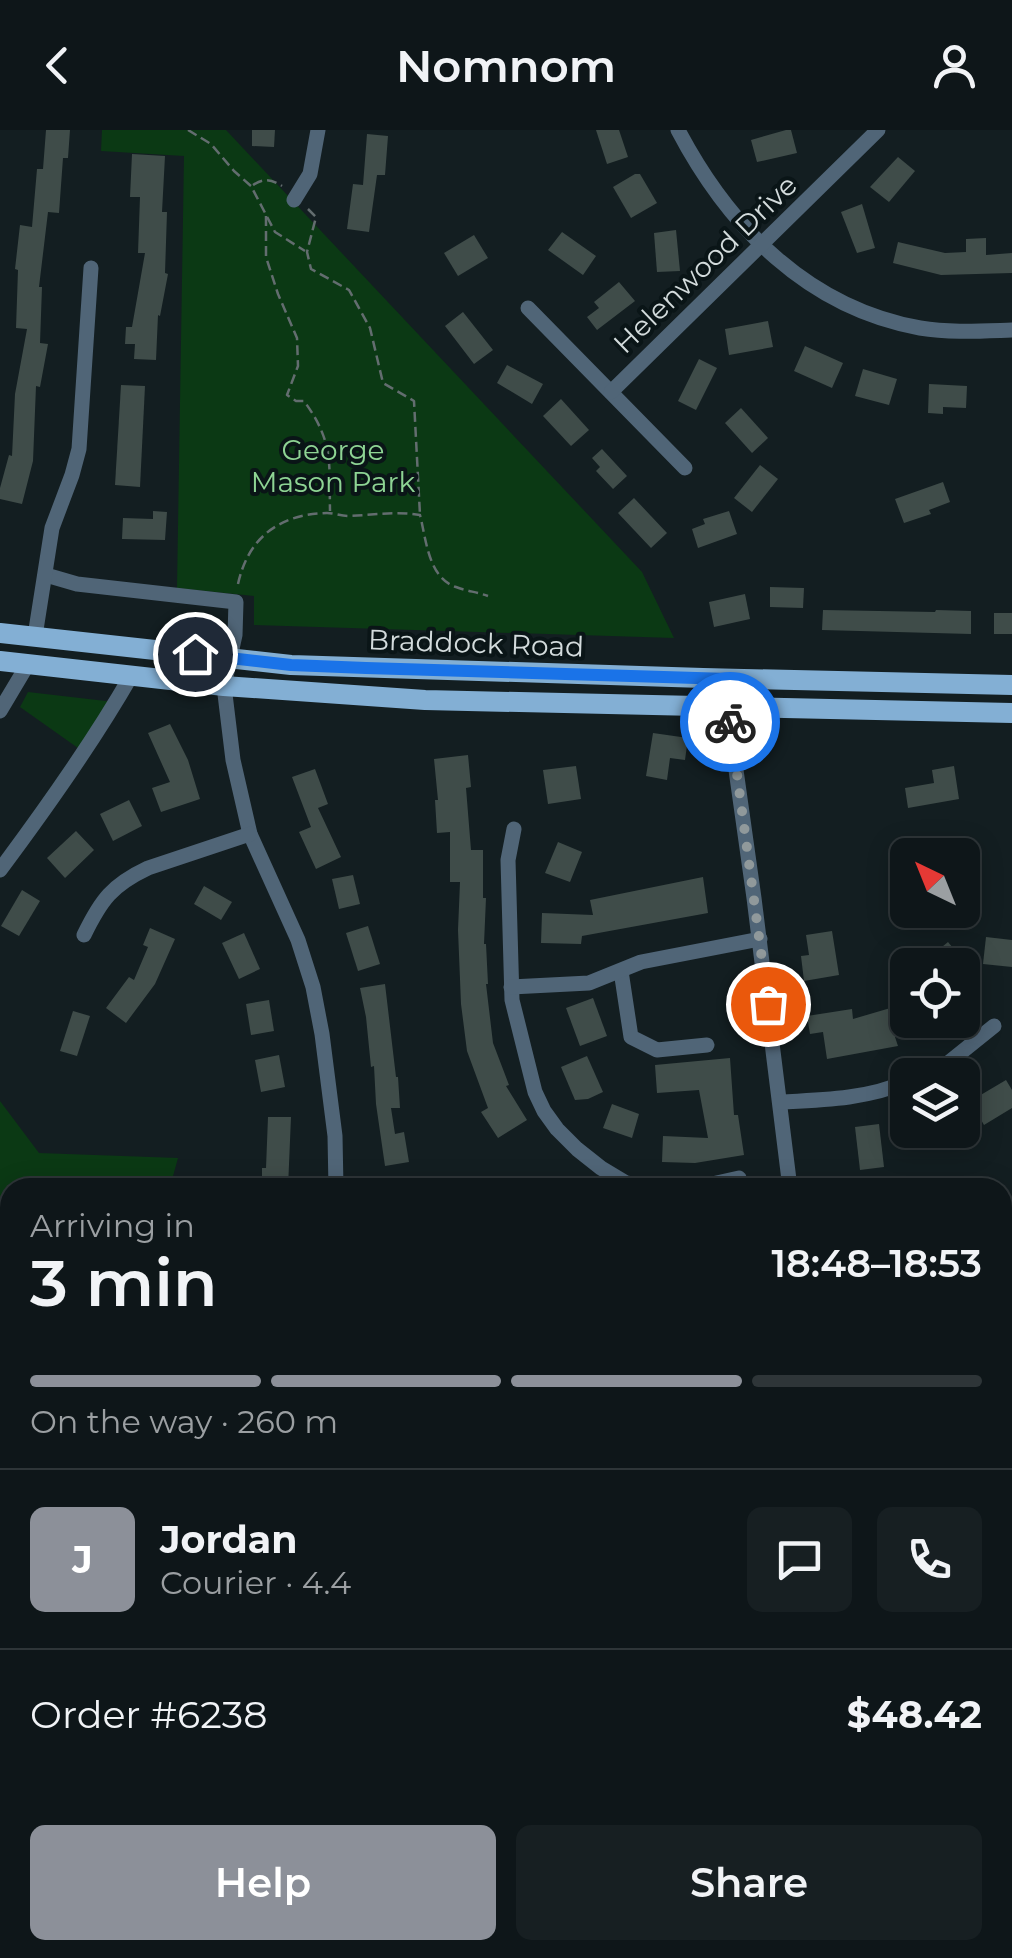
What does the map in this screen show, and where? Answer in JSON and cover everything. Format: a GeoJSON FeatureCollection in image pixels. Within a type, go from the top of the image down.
{"type":"FeatureCollection","features":[{"type":"Feature","properties":{"kind":"main road","name":"Braddock Road"},"geometry":{"type":"LineString","coordinates":[[0,632],[291,665],[1012,685]]}},
{"type":"Feature","properties":{"kind":"main road","name":"Braddock Road"},"geometry":{"type":"LineString","coordinates":[[0,661],[224,686],[425,700],[1012,713]]}},
{"type":"Feature","properties":{"kind":"street"},"geometry":{"type":"LineString","coordinates":[[294,200],[310,174],[318,130]]}},
{"type":"Feature","properties":{"kind":"street"},"geometry":{"type":"LineString","coordinates":[[678,130],[715,191],[760,244],[818,290],[889,322],[957,332],[1012,330]]}},
{"type":"Feature","properties":{"kind":"street","name":"Helenwood Drive"},"geometry":{"type":"LineString","coordinates":[[610,392],[878,130]]}},
{"type":"Feature","properties":{"kind":"street"},"geometry":{"type":"LineString","coordinates":[[35,636],[52,528],[78,449],[91,268]]}},
{"type":"Feature","properties":{"kind":"street"},"geometry":{"type":"LineString","coordinates":[[528,308],[685,468]]}},
{"type":"Feature","properties":{"kind":"street"},"geometry":{"type":"LineString","coordinates":[[46,576],[77,584],[236,602],[224,686],[232,760],[250,834],[298,940],[314,987],[335,1136],[336,1178]]}},
{"type":"Feature","properties":{"kind":"street"},"geometry":{"type":"LineString","coordinates":[[0,711],[28,664]]}},
{"type":"Feature","properties":{"kind":"street"},"geometry":{"type":"LineString","coordinates":[[0,870],[102,726],[130,676]]}},
{"type":"Feature","properties":{"kind":"street"},"geometry":{"type":"LineString","coordinates":[[729,679],[727,706],[789,1178]]}},
{"type":"Feature","properties":{"kind":"street"},"geometry":{"type":"LineString","coordinates":[[514,829],[508,860],[512,1000],[535,1092],[557,1129],[618,1178]]}},
{"type":"Feature","properties":{"kind":"street"},"geometry":{"type":"LineString","coordinates":[[84,935],[106,895],[133,875],[250,834]]}},
{"type":"Feature","properties":{"kind":"street"},"geometry":{"type":"LineString","coordinates":[[511,987],[588,984],[641,962],[760,939]]}},
{"type":"Feature","properties":{"kind":"street"},"geometry":{"type":"LineString","coordinates":[[620,971],[632,1036],[657,1050],[706,1045]]}},
{"type":"Feature","properties":{"kind":"street"},"geometry":{"type":"LineString","coordinates":[[954,1058],[994,1026]]}},
{"type":"Feature","properties":{"kind":"street"},"geometry":{"type":"LineString","coordinates":[[780,1102],[838,1099],[890,1088]]}},
{"type":"Feature","properties":{"kind":"path"},"geometry":{"type":"LineString","coordinates":[[188,130],[211,144],[251,186],[275,232],[307,252]]}},
{"type":"Feature","properties":{"kind":"path"},"geometry":{"type":"LineString","coordinates":[[251,186],[262,179],[282,186]]}},
{"type":"Feature","properties":{"kind":"path"},"geometry":{"type":"LineString","coordinates":[[294,200],[316,217],[307,252],[312,269],[349,290],[370,328],[383,383],[414,401],[420,515],[431,562],[442,580],[488,596]]}},
{"type":"Feature","properties":{"kind":"path"},"geometry":{"type":"LineString","coordinates":[[266,216],[266,257],[297,338],[298,366],[287,395],[304,401],[321,424],[329,450],[330,512]]}},
{"type":"Feature","properties":{"kind":"path"},"geometry":{"type":"LineString","coordinates":[[234,602],[242,564],[276,525],[296,517],[330,512],[342,516],[406,512],[420,515]]}},
{"type":"Feature","properties":{"kind":"green space","name":"George Mason Park"},"geometry":{"type":"Polygon","coordinates":[[[102,130],[226,130],[642,572],[674,638],[254,625],[254,596],[177,588],[184,156],[101,151],[102,130]]]}},
{"type":"Feature","properties":{"kind":"green space"},"geometry":{"type":"Polygon","coordinates":[[[28,692],[123,703],[0,878],[0,861],[78,748],[20,707],[28,692]]]}},
{"type":"Feature","properties":{"kind":"green space"},"geometry":{"type":"Polygon","coordinates":[[[0,1101],[39,1153],[178,1158],[172,1178],[0,1178],[0,1101]]]}},
{"type":"Feature","properties":{"kind":"building"},"geometry":{"type":"Polygon","coordinates":[[[46,130],[70,130],[68,158],[63,158],[59,213],[48,212],[39,287],[40,343],[48,344],[40,387],[36,386],[33,461],[22,504],[0,499],[0,488],[9,455],[12,456],[15,394],[27,329],[16,328],[15,269],[20,225],[32,227],[37,169],[43,169],[46,130]]]}},
{"type":"Feature","properties":{"kind":"building"},"geometry":{"type":"Polygon","coordinates":[[[252,130],[275,130],[274,147],[252,146],[252,130]]]}},
{"type":"Feature","properties":{"kind":"building"},"geometry":{"type":"Polygon","coordinates":[[[596,130],[619,130],[628,157],[607,164],[596,130]]]}},
{"type":"Feature","properties":{"kind":"building"},"geometry":{"type":"Polygon","coordinates":[[[791,130],[797,153],[757,162],[751,140],[791,130]]]}},
{"type":"Feature","properties":{"kind":"building"},"geometry":{"type":"Polygon","coordinates":[[[367,134],[388,136],[385,175],[377,175],[369,232],[347,229],[353,184],[363,185],[367,134]]]}},
{"type":"Feature","properties":{"kind":"building"},"geometry":{"type":"Polygon","coordinates":[[[132,154],[165,156],[162,212],[167,212],[168,274],[158,315],[156,360],[134,359],[135,344],[125,344],[126,327],[132,327],[145,253],[138,253],[140,197],[130,197],[132,154]]]}},
{"type":"Feature","properties":{"kind":"building"},"geometry":{"type":"Polygon","coordinates":[[[898,157],[915,171],[889,202],[870,187],[898,157]]]}},
{"type":"Feature","properties":{"kind":"building"},"geometry":{"type":"Polygon","coordinates":[[[640,174],[657,203],[631,218],[613,187],[640,174]]]}},
{"type":"Feature","properties":{"kind":"building"},"geometry":{"type":"Polygon","coordinates":[[[862,204],[875,248],[857,253],[841,212],[862,204]]]}},
{"type":"Feature","properties":{"kind":"building"},"geometry":{"type":"Polygon","coordinates":[[[676,230],[680,271],[657,272],[654,233],[676,230]]]}},
{"type":"Feature","properties":{"kind":"building"},"geometry":{"type":"Polygon","coordinates":[[[562,232],[596,256],[583,275],[548,250],[562,232]]]}},
{"type":"Feature","properties":{"kind":"building"},"geometry":{"type":"Polygon","coordinates":[[[474,235],[488,258],[458,276],[444,253],[474,235]]]}},
{"type":"Feature","properties":{"kind":"building"},"geometry":{"type":"Polygon","coordinates":[[[986,238],[986,255],[1012,253],[1012,273],[941,275],[893,263],[898,242],[945,253],[966,252],[966,239],[986,238]]]}},
{"type":"Feature","properties":{"kind":"building"},"geometry":{"type":"Polygon","coordinates":[[[619,282],[635,301],[597,330],[587,317],[599,308],[594,302],[619,282]]]}},
{"type":"Feature","properties":{"kind":"building"},"geometry":{"type":"Polygon","coordinates":[[[463,312],[493,350],[474,364],[445,326],[463,312]]]}},
{"type":"Feature","properties":{"kind":"building"},"geometry":{"type":"Polygon","coordinates":[[[768,321],[773,347],[729,355],[725,329],[768,321]]]}},
{"type":"Feature","properties":{"kind":"building"},"geometry":{"type":"Polygon","coordinates":[[[805,346],[843,363],[832,388],[794,371],[805,346]]]}},
{"type":"Feature","properties":{"kind":"building"},"geometry":{"type":"Polygon","coordinates":[[[699,359],[717,368],[696,410],[678,401],[699,359]]]}},
{"type":"Feature","properties":{"kind":"building"},"geometry":{"type":"Polygon","coordinates":[[[507,365],[543,384],[532,404],[497,383],[507,365]]]}},
{"type":"Feature","properties":{"kind":"building"},"geometry":{"type":"Polygon","coordinates":[[[863,369],[897,379],[889,405],[855,396],[863,369]]]}},
{"type":"Feature","properties":{"kind":"building"},"geometry":{"type":"Polygon","coordinates":[[[929,384],[967,386],[966,408],[943,407],[943,414],[928,413],[929,384]]]}},
{"type":"Feature","properties":{"kind":"building"},"geometry":{"type":"Polygon","coordinates":[[[121,385],[145,386],[140,487],[115,485],[121,385]]]}},
{"type":"Feature","properties":{"kind":"building"},"geometry":{"type":"Polygon","coordinates":[[[561,399],[589,430],[571,446],[543,416],[561,399]]]}},
{"type":"Feature","properties":{"kind":"building"},"geometry":{"type":"Polygon","coordinates":[[[741,408],[768,438],[752,453],[725,423],[741,408]]]}},
{"type":"Feature","properties":{"kind":"building"},"geometry":{"type":"Polygon","coordinates":[[[602,449],[627,476],[613,489],[596,471],[600,467],[592,458],[602,449]]]}},
{"type":"Feature","properties":{"kind":"building"},"geometry":{"type":"Polygon","coordinates":[[[760,465],[778,479],[752,512],[734,498],[760,465]]]}},
{"type":"Feature","properties":{"kind":"building"},"geometry":{"type":"Polygon","coordinates":[[[943,482],[950,502],[929,510],[931,514],[904,523],[895,499],[943,482]]]}},
{"type":"Feature","properties":{"kind":"building"},"geometry":{"type":"Polygon","coordinates":[[[634,498],[667,533],[651,548],[618,513],[634,498]]]}},
{"type":"Feature","properties":{"kind":"building"},"geometry":{"type":"Polygon","coordinates":[[[153,511],[167,512],[165,540],[122,539],[123,518],[153,519],[153,511]]]}},
{"type":"Feature","properties":{"kind":"building"},"geometry":{"type":"Polygon","coordinates":[[[729,511],[737,534],[698,548],[692,529],[705,524],[703,519],[729,511]]]}},
{"type":"Feature","properties":{"kind":"building"},"geometry":{"type":"Polygon","coordinates":[[[770,587],[804,588],[803,608],[770,607],[770,587]]]}},
{"type":"Feature","properties":{"kind":"building"},"geometry":{"type":"Polygon","coordinates":[[[745,594],[750,619],[714,627],[709,602],[745,594]]]}},
{"type":"Feature","properties":{"kind":"building"},"geometry":{"type":"Polygon","coordinates":[[[823,610],[971,611],[971,634],[822,630],[823,610]]]}},
{"type":"Feature","properties":{"kind":"building"},"geometry":{"type":"Polygon","coordinates":[[[994,613],[1012,613],[1012,634],[994,634],[994,613]]]}},
{"type":"Feature","properties":{"kind":"building"},"geometry":{"type":"Polygon","coordinates":[[[170,724],[188,760],[200,799],[161,812],[152,788],[170,782],[148,733],[170,724]]]}},
{"type":"Feature","properties":{"kind":"building"},"geometry":{"type":"Polygon","coordinates":[[[653,733],[688,738],[685,760],[670,758],[667,780],[646,776],[653,733]]]}},
{"type":"Feature","properties":{"kind":"building"},"geometry":{"type":"Polygon","coordinates":[[[468,755],[471,787],[466,788],[471,850],[483,850],[486,984],[493,1043],[509,1085],[506,1086],[527,1120],[498,1138],[481,1112],[488,1108],[467,1051],[461,1004],[460,882],[450,882],[450,832],[437,833],[434,759],[468,755]]]}},
{"type":"Feature","properties":{"kind":"building"},"geometry":{"type":"Polygon","coordinates":[[[576,766],[581,799],[548,804],[543,770],[576,766]]]}},
{"type":"Feature","properties":{"kind":"building"},"geometry":{"type":"Polygon","coordinates":[[[954,766],[959,799],[908,808],[905,788],[934,783],[932,770],[954,766]]]}},
{"type":"Feature","properties":{"kind":"building"},"geometry":{"type":"Polygon","coordinates":[[[315,769],[328,804],[318,808],[341,857],[316,869],[299,832],[311,827],[292,777],[315,769]]]}},
{"type":"Feature","properties":{"kind":"building"},"geometry":{"type":"Polygon","coordinates":[[[129,800],[142,826],[113,841],[100,814],[129,800]]]}},
{"type":"Feature","properties":{"kind":"building"},"geometry":{"type":"Polygon","coordinates":[[[76,831],[94,850],[65,878],[47,858],[76,831]]]}},
{"type":"Feature","properties":{"kind":"building"},"geometry":{"type":"Polygon","coordinates":[[[558,842],[582,852],[570,882],[545,873],[558,842]]]}},
{"type":"Feature","properties":{"kind":"building"},"geometry":{"type":"Polygon","coordinates":[[[353,875],[360,904],[339,909],[332,879],[353,875]]]}},
{"type":"Feature","properties":{"kind":"building"},"geometry":{"type":"Polygon","coordinates":[[[703,877],[708,913],[582,936],[581,944],[541,943],[542,913],[593,915],[590,900],[703,877]]]}},
{"type":"Feature","properties":{"kind":"building"},"geometry":{"type":"Polygon","coordinates":[[[204,886],[232,902],[221,920],[194,904],[204,886]]]}},
{"type":"Feature","properties":{"kind":"building"},"geometry":{"type":"Polygon","coordinates":[[[22,890],[40,901],[19,936],[1,926],[22,890]]]}},
{"type":"Feature","properties":{"kind":"building"},"geometry":{"type":"Polygon","coordinates":[[[368,926],[380,964],[358,971],[346,933],[368,926]]]}},
{"type":"Feature","properties":{"kind":"building"},"geometry":{"type":"Polygon","coordinates":[[[150,928],[175,939],[155,984],[126,1023],[106,1008],[129,977],[134,980],[148,947],[143,945],[150,928]]]}},
{"type":"Feature","properties":{"kind":"building"},"geometry":{"type":"Polygon","coordinates":[[[832,931],[839,975],[804,981],[801,956],[809,955],[806,935],[832,931]]]}},
{"type":"Feature","properties":{"kind":"building"},"geometry":{"type":"Polygon","coordinates":[[[244,933],[260,969],[239,979],[222,943],[244,933]]]}},
{"type":"Feature","properties":{"kind":"building"},"geometry":{"type":"Polygon","coordinates":[[[986,937],[1012,940],[1012,967],[983,964],[986,937]]]}},
{"type":"Feature","properties":{"kind":"building"},"geometry":{"type":"Polygon","coordinates":[[[385,984],[400,1108],[391,1108],[395,1134],[404,1132],[409,1162],[385,1166],[374,1066],[371,1067],[360,988],[385,984]]]}},
{"type":"Feature","properties":{"kind":"building"},"geometry":{"type":"Polygon","coordinates":[[[593,998],[607,1036],[580,1046],[566,1008],[593,998]]]}},
{"type":"Feature","properties":{"kind":"building"},"geometry":{"type":"Polygon","coordinates":[[[269,1000],[274,1031],[251,1035],[246,1004],[269,1000]]]}},
{"type":"Feature","properties":{"kind":"building"},"geometry":{"type":"Polygon","coordinates":[[[890,1008],[890,1038],[895,1038],[898,1046],[827,1059],[823,1032],[810,1034],[807,1016],[852,1009],[853,1019],[890,1008]]]}},
{"type":"Feature","properties":{"kind":"building"},"geometry":{"type":"Polygon","coordinates":[[[73,1011],[90,1016],[77,1056],[60,1051],[73,1011]]]}},
{"type":"Feature","properties":{"kind":"building"},"geometry":{"type":"Polygon","coordinates":[[[279,1055],[285,1087],[261,1092],[255,1060],[279,1055]]]}},
{"type":"Feature","properties":{"kind":"building"},"geometry":{"type":"Polygon","coordinates":[[[587,1056],[603,1092],[575,1100],[561,1067],[587,1056]]]}},
{"type":"Feature","properties":{"kind":"building"},"geometry":{"type":"Polygon","coordinates":[[[730,1058],[734,1115],[738,1115],[744,1155],[695,1163],[662,1162],[663,1136],[708,1138],[699,1090],[657,1093],[655,1065],[730,1058]]]}},
{"type":"Feature","properties":{"kind":"building"},"geometry":{"type":"Polygon","coordinates":[[[1006,1080],[1012,1090],[1012,1108],[984,1125],[980,1118],[980,1095],[1006,1080]]]}},
{"type":"Feature","properties":{"kind":"building"},"geometry":{"type":"Polygon","coordinates":[[[612,1104],[639,1114],[632,1138],[603,1128],[612,1104]]]}},
{"type":"Feature","properties":{"kind":"building"},"geometry":{"type":"Polygon","coordinates":[[[268,1117],[291,1117],[288,1178],[262,1178],[262,1168],[266,1168],[268,1117]]]}},
{"type":"Feature","properties":{"kind":"building"},"geometry":{"type":"Polygon","coordinates":[[[879,1124],[884,1167],[860,1170],[855,1127],[879,1124]]]}},
{"type":"Feature","properties":{"kind":"way so far"},"geometry":{"type":"LineString","coordinates":[[730,722],[768,1004]]}},
{"type":"Feature","properties":{"kind":"route"},"geometry":{"type":"LineString","coordinates":[[195,654],[291,665],[729,679],[730,722]]}}]}
